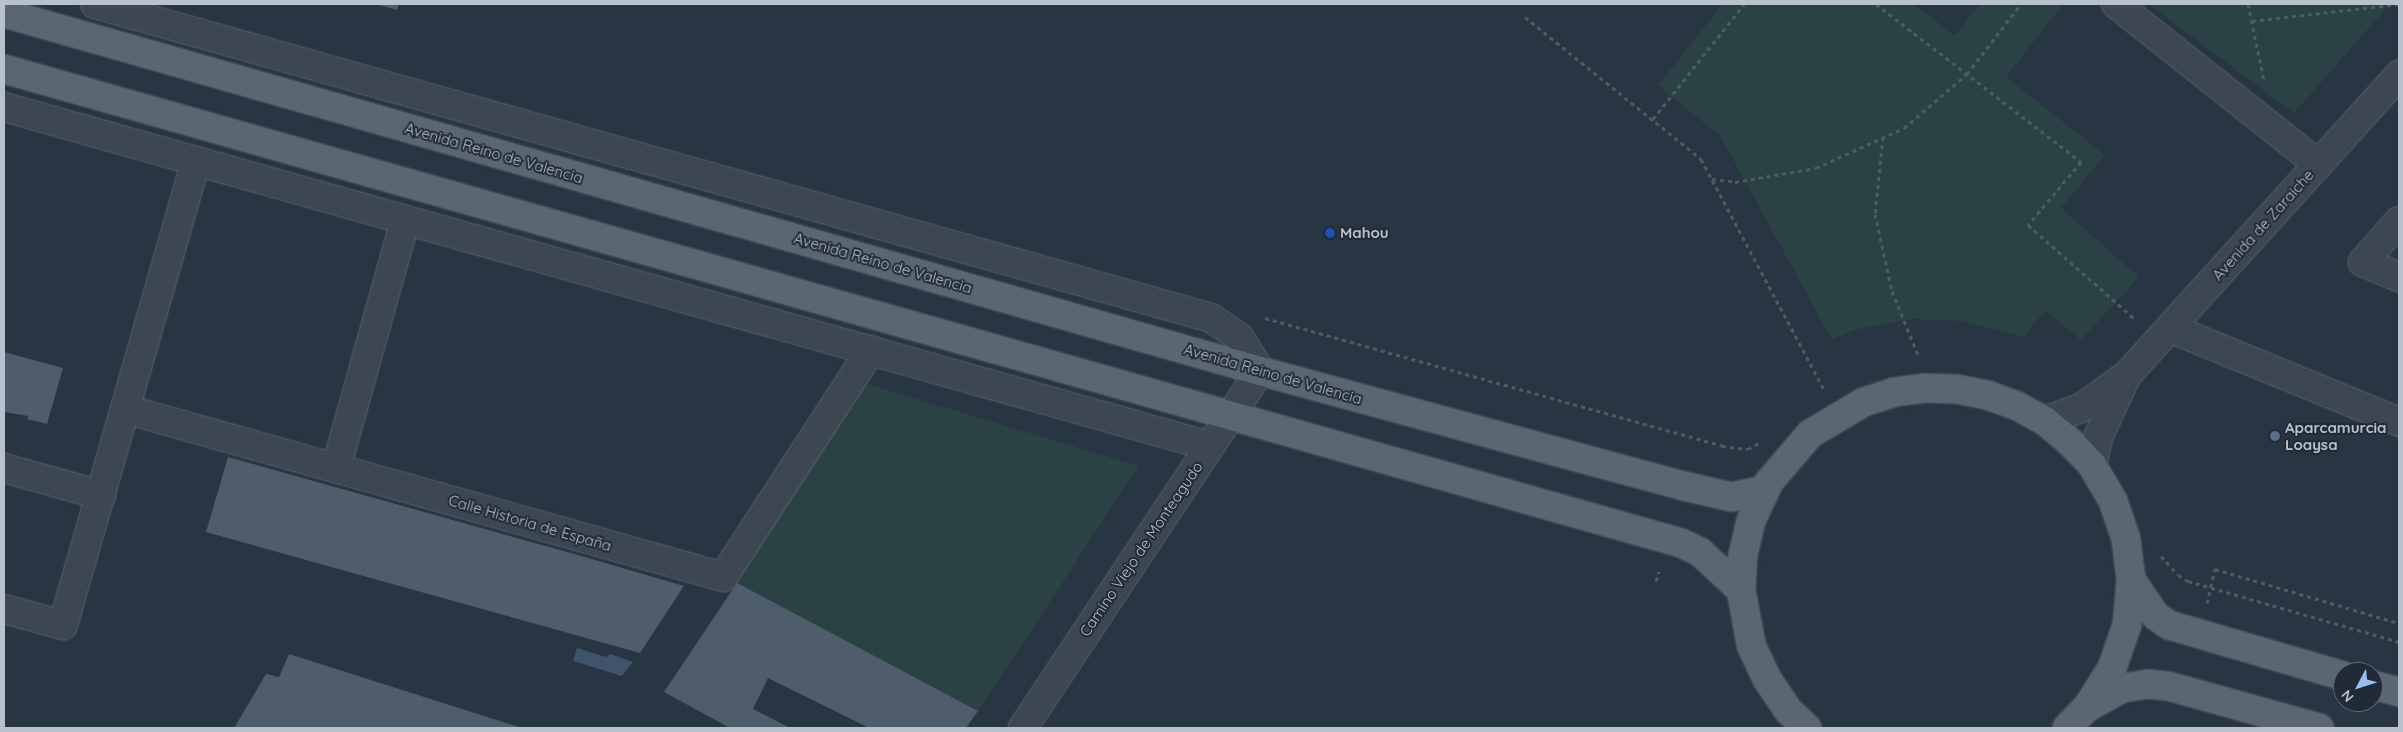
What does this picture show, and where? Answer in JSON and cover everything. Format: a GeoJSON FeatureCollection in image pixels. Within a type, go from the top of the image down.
{"type":"FeatureCollection","features":[{"type":"Feature","properties":{"kind":"main road","name":"Avenida Reino de Valencia"},"geometry":{"type":"LineString","coordinates":[[4,13],[1260,371],[1721,496],[1740,496],[1765,490]]}},
{"type":"Feature","properties":{"kind":"main road"},"geometry":{"type":"LineString","coordinates":[[4,69],[1681,543],[1700,552],[1741,590]]}},
{"type":"Feature","properties":{"kind":"main road"},"geometry":{"type":"LineString","coordinates":[[1807,728],[1788,710],[1766,679],[1751,644],[1741,590],[1743,555],[1751,521],[1765,490],[1788,456],[1810,434],[1836,416],[1864,402],[1894,392],[1948,389],[1987,395],[2018,406],[2045,421],[2070,442],[2092,465],[2113,501],[2126,539],[2131,580],[2127,625],[2112,668],[2088,706],[2067,728]]}},
{"type":"Feature","properties":{"kind":"main road"},"geometry":{"type":"LineString","coordinates":[[2131,580],[2156,616],[2168,625],[2333,673]]}},
{"type":"Feature","properties":{"kind":"main road"},"geometry":{"type":"LineString","coordinates":[[2088,706],[2123,688],[2148,684],[2168,686],[2319,728]]}},
{"type":"Feature","properties":{"kind":"main road"},"geometry":{"type":"LineString","coordinates":[[2383,688],[2399,692]]}},
{"type":"Feature","properties":{"kind":"street"},"geometry":{"type":"LineString","coordinates":[[95,4],[1211,318],[1238,337],[1260,371]]}},
{"type":"Feature","properties":{"kind":"street"},"geometry":{"type":"LineString","coordinates":[[2116,4],[2318,164]]}},
{"type":"Feature","properties":{"kind":"street","name":"Avenida de Zaraiche"},"geometry":{"type":"LineString","coordinates":[[2045,421],[2081,408],[2127,375],[2399,76]]}},
{"type":"Feature","properties":{"kind":"street"},"geometry":{"type":"LineString","coordinates":[[4,107],[1209,446]]}},
{"type":"Feature","properties":{"kind":"street"},"geometry":{"type":"LineString","coordinates":[[4,609],[63,625],[196,162]]}},
{"type":"Feature","properties":{"kind":"street"},"geometry":{"type":"LineString","coordinates":[[336,468],[405,221]]}},
{"type":"Feature","properties":{"kind":"street"},"geometry":{"type":"LineString","coordinates":[[2399,221],[2363,262],[2399,277]]}},
{"type":"Feature","properties":{"kind":"street"},"geometry":{"type":"LineString","coordinates":[[2164,334],[2399,422]]}},
{"type":"Feature","properties":{"kind":"street","name":"Calle Historia de España"},"geometry":{"type":"LineString","coordinates":[[125,409],[723,577],[871,350]]}},
{"type":"Feature","properties":{"kind":"street","name":"Camino Viejo de Monteagudo"},"geometry":{"type":"LineString","coordinates":[[1023,728],[1260,371]]}},
{"type":"Feature","properties":{"kind":"street","name":"Avenida de Zaraiche"},"geometry":{"type":"LineString","coordinates":[[2092,465],[2099,434],[2127,375]]}},
{"type":"Feature","properties":{"kind":"street"},"geometry":{"type":"LineString","coordinates":[[4,468],[101,495]]}},
{"type":"Feature","properties":{"kind":"path"},"geometry":{"type":"LineString","coordinates":[[1653,119],[1744,4]]}},
{"type":"Feature","properties":{"kind":"path"},"geometry":{"type":"LineString","coordinates":[[1876,4],[2081,162],[2028,224],[2164,334]]}},
{"type":"Feature","properties":{"kind":"path"},"geometry":{"type":"LineString","coordinates":[[1712,179],[1735,182],[1816,168],[1904,128],[1967,74],[2021,4]]}},
{"type":"Feature","properties":{"kind":"path"},"geometry":{"type":"LineString","coordinates":[[2248,4],[2275,130]]}},
{"type":"Feature","properties":{"kind":"path"},"geometry":{"type":"LineString","coordinates":[[2252,21],[2399,4]]}},
{"type":"Feature","properties":{"kind":"path"},"geometry":{"type":"LineString","coordinates":[[1525,17],[1701,159],[1826,392],[1836,416]]}},
{"type":"Feature","properties":{"kind":"path"},"geometry":{"type":"LineString","coordinates":[[1882,138],[1874,214],[1892,291],[1922,363],[1948,389]]}},
{"type":"Feature","properties":{"kind":"path"},"geometry":{"type":"LineString","coordinates":[[2215,569],[2399,623]]}},
{"type":"Feature","properties":{"kind":"green space"},"geometry":{"type":"Polygon","coordinates":[[[1723,4],[1913,4],[1955,35],[1980,4],[2063,4],[2006,77],[2105,155],[2061,208],[2139,277],[2081,340],[2045,310],[2024,337],[1961,321],[1911,319],[1854,330],[1832,340],[1721,137],[1658,85],[1723,4]]]}},
{"type":"Feature","properties":{"kind":"green space"},"geometry":{"type":"Polygon","coordinates":[[[2149,4],[2390,4],[2294,113],[2149,4]]]}},
{"type":"Feature","properties":{"kind":"green space"},"geometry":{"type":"Polygon","coordinates":[[[854,380],[1139,466],[978,711],[723,577],[854,380]]]}},
{"type":"Feature","properties":{"kind":"water"},"geometry":{"type":"Polygon","coordinates":[[[577,648],[606,657],[610,654],[633,662],[622,676],[573,661],[577,648]]]}},
{"type":"Feature","properties":{"kind":"building"},"geometry":{"type":"Polygon","coordinates":[[[375,4],[399,4],[397,10],[375,4]]]}},
{"type":"Feature","properties":{"kind":"building"},"geometry":{"type":"Polygon","coordinates":[[[4,352],[63,368],[47,424],[27,419],[28,416],[4,412],[4,352]]]}},
{"type":"Feature","properties":{"kind":"building"},"geometry":{"type":"Polygon","coordinates":[[[228,457],[684,586],[640,653],[206,532],[228,457]]]}},
{"type":"Feature","properties":{"kind":"building"},"geometry":{"type":"Polygon","coordinates":[[[737,583],[978,711],[966,728],[869,728],[768,678],[753,709],[790,728],[730,728],[664,692],[737,583]]]}},
{"type":"Feature","properties":{"kind":"building"},"geometry":{"type":"Polygon","coordinates":[[[289,654],[522,728],[234,728],[266,674],[279,677],[289,654]]]}},
{"type":"Feature","properties":{"kind":"place","name":"Mahou"},"geometry":{"type":"Point","coordinates":[1330,233]}},
{"type":"Feature","properties":{"kind":"place","name":"Aparcamurcia Loaysa"},"geometry":{"type":"Point","coordinates":[2275,436]}}]}
